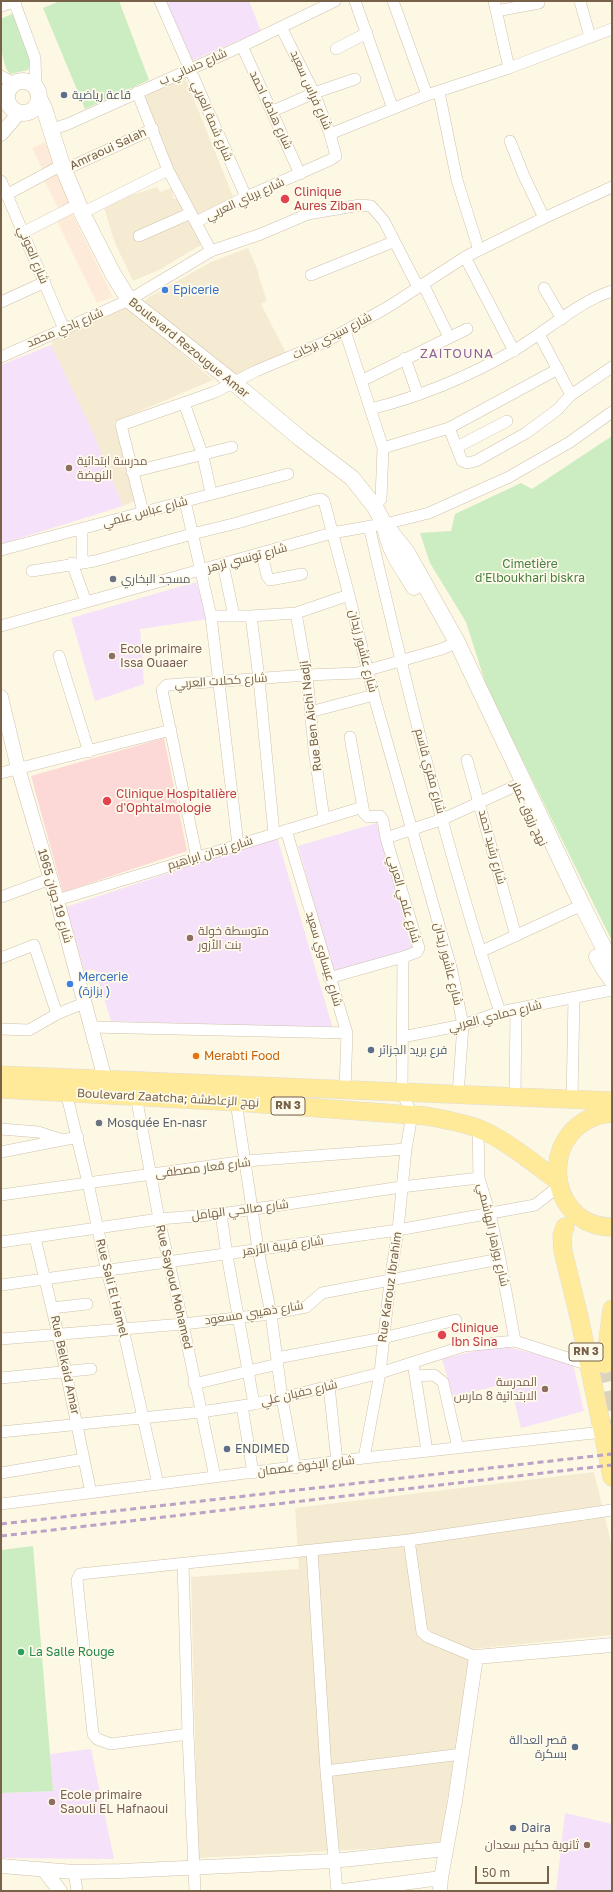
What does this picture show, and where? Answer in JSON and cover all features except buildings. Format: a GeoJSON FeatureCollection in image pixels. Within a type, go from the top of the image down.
{"type":"FeatureCollection","features":[{"type":"Feature","properties":{"kind":"main road"},"geometry":{"type":"LineString","coordinates":[[22,113],[35,108],[37,93],[28,82],[24,81],[5,89],[11,108],[22,113],[40,119],[50,130]]}},
{"type":"Feature","properties":{"kind":"main road","name":"Boulevard Rezougue Amar"},"geometry":{"type":"LineString","coordinates":[[37,93],[44,108],[63,167],[81,208],[113,274],[129,300],[301,439],[352,478],[375,507],[377,525],[394,555],[453,644]]}},
{"type":"Feature","properties":{"kind":"main road","name":"Boulevard Rezougue Amar"},"geometry":{"type":"LineString","coordinates":[[377,525],[406,551],[453,644]]}},
{"type":"Feature","properties":{"kind":"main road","name":"نهج رزوق عمار"},"geometry":{"type":"LineString","coordinates":[[453,644],[578,907],[610,970]]}},
{"type":"Feature","properties":{"kind":"main road","name":"Boulevard Zaatcha; نهج الزعاطشة"},"geometry":{"type":"LineString","coordinates":[[1,1075],[105,1087],[345,1089],[572,1100],[610,1109]]}},
{"type":"Feature","properties":{"kind":"main road","name":"Boulevard Zaatcha; نهج الزعاطشة"},"geometry":{"type":"LineString","coordinates":[[1,1089],[66,1092],[105,1087],[136,1096],[236,1102],[448,1119],[478,1128],[508,1146],[560,1188],[575,1212],[589,1222],[606,1227],[612,1227]]}},
{"type":"Feature","properties":{"kind":"main road"},"geometry":{"type":"LineString","coordinates":[[560,1188],[557,1165],[560,1150],[568,1136],[579,1125],[610,1109]]}},
{"type":"Feature","properties":{"kind":"main road","name":"RN 3"},"geometry":{"type":"LineString","coordinates":[[560,1188],[565,1227],[562,1236],[563,1251],[597,1364],[612,1477]]}},
{"type":"Feature","properties":{"kind":"main road","name":"RN 3"},"geometry":{"type":"LineString","coordinates":[[597,1364],[612,1309]]}},
{"type":"Feature","properties":{"kind":"street"},"geometry":{"type":"LineString","coordinates":[[1,6],[14,1],[35,58],[37,93]]}},
{"type":"Feature","properties":{"kind":"street","name":"شارع شمة العربي"},"geometry":{"type":"LineString","coordinates":[[160,1],[246,197]]}},
{"type":"Feature","properties":{"kind":"street","name":"شارع حساني ب"},"geometry":{"type":"LineString","coordinates":[[50,130],[68,124],[242,46],[335,1]]}},
{"type":"Feature","properties":{"kind":"street"},"geometry":{"type":"LineString","coordinates":[[355,1],[393,109]]}},
{"type":"Feature","properties":{"kind":"street"},"geometry":{"type":"LineString","coordinates":[[393,1],[428,96]]}},
{"type":"Feature","properties":{"kind":"street"},"geometry":{"type":"LineString","coordinates":[[580,1],[590,37]]}},
{"type":"Feature","properties":{"kind":"street"},"geometry":{"type":"LineString","coordinates":[[509,68],[495,6],[539,3]]}},
{"type":"Feature","properties":{"kind":"street","name":"شارع فراس سعيد"},"geometry":{"type":"LineString","coordinates":[[281,27],[314,93],[330,134],[336,156]]}},
{"type":"Feature","properties":{"kind":"street"},"geometry":{"type":"LineString","coordinates":[[330,134],[393,109],[509,68],[612,29]]}},
{"type":"Feature","properties":{"kind":"street"},"geometry":{"type":"LineString","coordinates":[[336,49],[367,33]]}},
{"type":"Feature","properties":{"kind":"street","name":"شارع هادف احمد"},"geometry":{"type":"LineString","coordinates":[[242,46],[273,110],[300,174]]}},
{"type":"Feature","properties":{"kind":"street"},"geometry":{"type":"LineString","coordinates":[[273,110],[314,93],[355,79]]}},
{"type":"Feature","properties":{"kind":"street"},"geometry":{"type":"LineString","coordinates":[[137,92],[153,129],[168,170],[211,251]]}},
{"type":"Feature","properties":{"kind":"street"},"geometry":{"type":"LineString","coordinates":[[439,92],[457,180],[479,250]]}},
{"type":"Feature","properties":{"kind":"street"},"geometry":{"type":"LineString","coordinates":[[1,134],[22,113]]}},
{"type":"Feature","properties":{"kind":"street","name":"Amraoui Salah"},"geometry":{"type":"LineString","coordinates":[[6,195],[63,167],[153,129]]}},
{"type":"Feature","properties":{"kind":"street"},"geometry":{"type":"LineString","coordinates":[[510,140],[524,176],[544,218]]}},
{"type":"Feature","properties":{"kind":"street","name":"شارع برباي العربي"},"geometry":{"type":"LineString","coordinates":[[139,236],[194,218],[246,197],[300,174],[336,156]]}},
{"type":"Feature","properties":{"kind":"street"},"geometry":{"type":"LineString","coordinates":[[24,232],[168,170]]}},
{"type":"Feature","properties":{"kind":"street","name":"شارع العوني"},"geometry":{"type":"LineString","coordinates":[[1,181],[64,329]]}},
{"type":"Feature","properties":{"kind":"street","name":"شارع سيدي بركات"},"geometry":{"type":"LineString","coordinates":[[143,512],[121,425],[184,404],[234,384],[256,372],[325,342],[388,308],[465,257],[544,218],[612,187]]}},
{"type":"Feature","properties":{"kind":"street","name":"شارع بادي محمد"},"geometry":{"type":"LineString","coordinates":[[1,357],[129,300],[211,251],[261,234],[308,214],[360,206],[371,206],[379,214],[394,242],[421,285],[449,337]]}},
{"type":"Feature","properties":{"kind":"street"},"geometry":{"type":"LineString","coordinates":[[311,275],[394,242]]}},
{"type":"Feature","properties":{"kind":"street"},"geometry":{"type":"LineString","coordinates":[[465,257],[514,350]]}},
{"type":"Feature","properties":{"kind":"street"},"geometry":{"type":"LineString","coordinates":[[1,302],[45,282]]}},
{"type":"Feature","properties":{"kind":"street"},"geometry":{"type":"LineString","coordinates":[[544,288],[562,319]]}},
{"type":"Feature","properties":{"kind":"street"},"geometry":{"type":"LineString","coordinates":[[370,409],[418,395],[470,373],[514,350],[590,301],[612,291]]}},
{"type":"Feature","properties":{"kind":"street"},"geometry":{"type":"LineString","coordinates":[[361,380],[467,329]]}},
{"type":"Feature","properties":{"kind":"street"},"geometry":{"type":"LineString","coordinates":[[345,331],[383,448],[382,499],[375,507]]}},
{"type":"Feature","properties":{"kind":"street"},"geometry":{"type":"LineString","coordinates":[[539,334],[571,395]]}},
{"type":"Feature","properties":{"kind":"street"},"geometry":{"type":"LineString","coordinates":[[405,358],[418,395]]}},
{"type":"Feature","properties":{"kind":"street"},"geometry":{"type":"LineString","coordinates":[[449,428],[464,463],[476,461],[526,433],[557,410],[571,395],[612,367]]}},
{"type":"Feature","properties":{"kind":"street"},"geometry":{"type":"LineString","coordinates":[[383,448],[449,428],[558,370]]}},
{"type":"Feature","properties":{"kind":"street"},"geometry":{"type":"LineString","coordinates":[[184,404],[203,456],[211,493]]}},
{"type":"Feature","properties":{"kind":"street","name":"شارع تونسي لزهر"},"geometry":{"type":"LineString","coordinates":[[1,626],[262,554],[332,533],[377,525],[428,513],[509,477],[570,442],[612,412]]}},
{"type":"Feature","properties":{"kind":"street"},"geometry":{"type":"LineString","coordinates":[[457,447],[508,421]]}},
{"type":"Feature","properties":{"kind":"street"},"geometry":{"type":"LineString","coordinates":[[132,472],[232,448]]}},
{"type":"Feature","properties":{"kind":"street","name":"شارع عباس علمي"},"geometry":{"type":"LineString","coordinates":[[1,550],[211,493],[288,474]]}},
{"type":"Feature","properties":{"kind":"street","name":"شارع عاشور زيدان"},"geometry":{"type":"LineString","coordinates":[[32,571],[102,559],[320,499],[324,501],[374,696],[452,970],[463,1025],[458,1095]]}},
{"type":"Feature","properties":{"kind":"street"},"geometry":{"type":"LineString","coordinates":[[185,501],[211,616],[238,845]]}},
{"type":"Feature","properties":{"kind":"street","name":"شارع مقري قاسم"},"geometry":{"type":"LineString","coordinates":[[377,525],[401,661],[480,952],[500,1012]]}},
{"type":"Feature","properties":{"kind":"street"},"geometry":{"type":"LineString","coordinates":[[82,529],[77,563],[86,602]]}},
{"type":"Feature","properties":{"kind":"street"},"geometry":{"type":"LineString","coordinates":[[262,554],[266,576],[270,580],[302,574]]}},
{"type":"Feature","properties":{"kind":"street"},"geometry":{"type":"LineString","coordinates":[[223,564],[234,616]]}},
{"type":"Feature","properties":{"kind":"street"},"geometry":{"type":"LineString","coordinates":[[211,616],[251,616],[296,613],[349,595]]}},
{"type":"Feature","properties":{"kind":"street","name":"Rue Ben Aichi Nadji"},"geometry":{"type":"LineString","coordinates":[[296,613],[307,675],[310,712],[324,819]]}},
{"type":"Feature","properties":{"kind":"street"},"geometry":{"type":"LineString","coordinates":[[251,616],[259,679],[274,834]]}},
{"type":"Feature","properties":{"kind":"street","name":"شارع كحلات العربي"},"geometry":{"type":"LineString","coordinates":[[197,858],[162,690],[164,687],[168,685],[219,681],[368,672],[453,644]]}},
{"type":"Feature","properties":{"kind":"street"},"geometry":{"type":"LineString","coordinates":[[59,656],[89,752]]}},
{"type":"Feature","properties":{"kind":"street"},"geometry":{"type":"LineString","coordinates":[[310,712],[374,696]]}},
{"type":"Feature","properties":{"kind":"street","name":"شارع 19 جوان 1965"},"geometry":{"type":"LineString","coordinates":[[2,704],[18,768],[57,900],[105,1087]]}},
{"type":"Feature","properties":{"kind":"street"},"geometry":{"type":"LineString","coordinates":[[1,773],[89,752],[171,730]]}},
{"type":"Feature","properties":{"kind":"street"},"geometry":{"type":"LineString","coordinates":[[350,737],[363,807]]}},
{"type":"Feature","properties":{"kind":"street","name":"شارع رشيد احمد"},"geometry":{"type":"LineString","coordinates":[[467,760],[516,936]]}},
{"type":"Feature","properties":{"kind":"street"},"geometry":{"type":"LineString","coordinates":[[386,838],[412,831],[443,819],[480,804],[520,784]]}},
{"type":"Feature","properties":{"kind":"street","name":"شارع زيدان ابراهيم"},"geometry":{"type":"LineString","coordinates":[[57,900],[363,807]]}},
{"type":"Feature","properties":{"kind":"street","name":"شارع علمي العربي"},"geometry":{"type":"LineString","coordinates":[[363,807],[364,813],[368,817],[380,816],[382,818],[386,838],[419,948],[417,952],[403,957],[402,1092],[412,1115]]}},
{"type":"Feature","properties":{"kind":"street","name":"شارع عيساوي سعيد"},"geometry":{"type":"LineString","coordinates":[[286,830],[329,978],[347,1033],[345,1089]]}},
{"type":"Feature","properties":{"kind":"street"},"geometry":{"type":"LineString","coordinates":[[1,897],[50,878]]}},
{"type":"Feature","properties":{"kind":"street"},"geometry":{"type":"LineString","coordinates":[[480,952],[578,907]]}},
{"type":"Feature","properties":{"kind":"street"},"geometry":{"type":"LineString","coordinates":[[1,958],[34,945],[57,1014]]}},
{"type":"Feature","properties":{"kind":"street"},"geometry":{"type":"LineString","coordinates":[[329,978],[403,957]]}},
{"type":"Feature","properties":{"kind":"street","name":"شارع حمادي العربي"},"geometry":{"type":"LineString","coordinates":[[402,1037],[463,1025],[500,1012],[612,990]]}},
{"type":"Feature","properties":{"kind":"street"},"geometry":{"type":"LineString","coordinates":[[572,1100],[574,997]]}},
{"type":"Feature","properties":{"kind":"street"},"geometry":{"type":"LineString","coordinates":[[1,1029],[29,1030],[57,1014],[84,1003]]}},
{"type":"Feature","properties":{"kind":"street"},"geometry":{"type":"LineString","coordinates":[[515,1097],[516,1009]]}},
{"type":"Feature","properties":{"kind":"street"},"geometry":{"type":"LineString","coordinates":[[90,1027],[347,1033]]}},
{"type":"Feature","properties":{"kind":"street","name":"Rue Sali El Hamel"},"geometry":{"type":"LineString","coordinates":[[66,1092],[78,1137],[107,1272],[123,1329],[158,1484]]}},
{"type":"Feature","properties":{"kind":"street","name":"Rue Sayoud Mohamed"},"geometry":{"type":"LineString","coordinates":[[136,1096],[159,1219],[215,1477]]}},
{"type":"Feature","properties":{"kind":"street"},"geometry":{"type":"LineString","coordinates":[[236,1102],[258,1249],[271,1314],[282,1398],[295,1468]]}},
{"type":"Feature","properties":{"kind":"street","name":"Rue Karouz Ibrahim"},"geometry":{"type":"LineString","coordinates":[[364,1458],[380,1373],[390,1281],[398,1230],[401,1187],[412,1115]]}},
{"type":"Feature","properties":{"kind":"street","name":"شارع بوزهار الهاشمي"},"geometry":{"type":"LineString","coordinates":[[478,1128],[479,1178],[490,1214],[500,1259],[515,1341]]}},
{"type":"Feature","properties":{"kind":"street"},"geometry":{"type":"LineString","coordinates":[[1,1129],[38,1132],[60,1139]]}},
{"type":"Feature","properties":{"kind":"street"},"geometry":{"type":"LineString","coordinates":[[1,1152],[60,1139],[78,1137]]}},
{"type":"Feature","properties":{"kind":"street","name":"شارع قعار مصطفى"},"geometry":{"type":"LineString","coordinates":[[1,1195],[246,1162],[406,1149]]}},
{"type":"Feature","properties":{"kind":"street","name":"شارع صالحي الهامل"},"geometry":{"type":"LineString","coordinates":[[1,1242],[159,1219],[253,1210],[401,1187],[479,1178]]}},
{"type":"Feature","properties":{"kind":"street","name":"شارع قريبة الأزهر"},"geometry":{"type":"LineString","coordinates":[[1,1285],[107,1272],[398,1230],[535,1205],[560,1188]]}},
{"type":"Feature","properties":{"kind":"street"},"geometry":{"type":"LineString","coordinates":[[221,1214],[254,1404]]}},
{"type":"Feature","properties":{"kind":"street","name":"Rue Belkaid Amar"},"geometry":{"type":"LineString","coordinates":[[34,1238],[58,1334],[91,1493]]}},
{"type":"Feature","properties":{"kind":"street","name":"شارع ذهيبي مسعود"},"geometry":{"type":"LineString","coordinates":[[1,1339],[183,1324],[271,1314],[306,1307],[322,1293],[500,1259]]}},
{"type":"Feature","properties":{"kind":"street"},"geometry":{"type":"LineString","coordinates":[[52,1308],[87,1304]]}},
{"type":"Feature","properties":{"kind":"street"},"geometry":{"type":"LineString","coordinates":[[194,1384],[248,1372],[278,1361],[456,1320]]}},
{"type":"Feature","properties":{"kind":"street","name":"شارع حفيان علي"},"geometry":{"type":"LineString","coordinates":[[1,1432],[200,1412],[254,1404],[380,1373],[464,1346],[515,1341],[597,1364]]}},
{"type":"Feature","properties":{"kind":"street"},"geometry":{"type":"LineString","coordinates":[[413,1362],[427,1451]]}},
{"type":"Feature","properties":{"kind":"street"},"geometry":{"type":"LineString","coordinates":[[1,1378],[91,1369]]}},
{"type":"Feature","properties":{"kind":"street"},"geometry":{"type":"LineString","coordinates":[[415,1376],[434,1375],[443,1382],[458,1448]]}},
{"type":"Feature","properties":{"kind":"street"},"geometry":{"type":"LineString","coordinates":[[329,1386],[337,1462]]}},
{"type":"Feature","properties":{"kind":"street"},"geometry":{"type":"LineString","coordinates":[[242,1406],[253,1473]]}},
{"type":"Feature","properties":{"kind":"street","name":"شارع الإخوة عصمان"},"geometry":{"type":"LineString","coordinates":[[1,1504],[295,1468],[364,1458],[607,1431]]}},
{"type":"Feature","properties":{"kind":"street"},"geometry":{"type":"LineString","coordinates":[[1,1473],[84,1459]]}},
{"type":"Feature","properties":{"kind":"street"},"geometry":{"type":"LineString","coordinates":[[188,1734],[111,1744],[97,1739],[93,1734],[77,1580],[80,1574],[409,1540],[612,1510]]}},
{"type":"Feature","properties":{"kind":"street"},"geometry":{"type":"LineString","coordinates":[[409,1540],[422,1632],[428,1638],[476,1657],[612,1645]]}},
{"type":"Feature","properties":{"kind":"street"},"geometry":{"type":"LineString","coordinates":[[312,1551],[326,1771],[333,1861],[337,1891]]}},
{"type":"Feature","properties":{"kind":"street"},"geometry":{"type":"LineString","coordinates":[[183,1564],[188,1734],[195,1891]]}},
{"type":"Feature","properties":{"kind":"street"},"geometry":{"type":"LineString","coordinates":[[343,1891],[440,1885],[462,1754],[476,1657]]}},
{"type":"Feature","properties":{"kind":"street"},"geometry":{"type":"LineString","coordinates":[[326,1771],[462,1754]]}},
{"type":"Feature","properties":{"kind":"street"},"geometry":{"type":"LineString","coordinates":[[1,1866],[74,1872],[333,1861],[446,1849]]}},
{"type":"Feature","properties":{"kind":"street"},"geometry":{"type":"LineString","coordinates":[[44,1870],[60,1891]]}},
{"type":"Feature","properties":{"kind":"street"},"geometry":{"type":"LineString","coordinates":[[74,1872],[77,1891]]}},
{"type":"Feature","properties":{"kind":"shaded area"},"geometry":{"type":"Polygon","coordinates":[[[162,1],[249,1],[261,31],[189,62],[162,1]]]}},
{"type":"Feature","properties":{"kind":"shaded area"},"geometry":{"type":"Polygon","coordinates":[[[185,77],[234,199],[194,218],[141,98],[185,77]]]}},
{"type":"Feature","properties":{"kind":"shaded area"},"geometry":{"type":"Polygon","coordinates":[[[45,142],[56,166],[43,171],[32,148],[45,142]]]}},
{"type":"Feature","properties":{"kind":"shaded area"},"geometry":{"type":"Polygon","coordinates":[[[59,172],[73,202],[58,208],[44,180],[59,172]]]}},
{"type":"Feature","properties":{"kind":"shaded area"},"geometry":{"type":"Polygon","coordinates":[[[157,187],[160,192],[171,188],[174,199],[177,198],[183,212],[204,243],[159,270],[133,281],[115,243],[104,208],[123,198],[157,187]]]}},
{"type":"Feature","properties":{"kind":"shaded area"},"geometry":{"type":"Polygon","coordinates":[[[72,214],[113,297],[97,303],[57,221],[72,214]]]}},
{"type":"Feature","properties":{"kind":"shaded area"},"geometry":{"type":"Polygon","coordinates":[[[248,248],[259,273],[258,274],[267,301],[261,304],[287,355],[233,378],[141,304],[149,297],[211,262],[248,248]]]}},
{"type":"Feature","properties":{"kind":"shaded area"},"geometry":{"type":"Polygon","coordinates":[[[128,307],[213,380],[114,422],[135,501],[123,506],[93,434],[51,345],[53,341],[128,307]]]}},
{"type":"Feature","properties":{"kind":"shaded area","name":"مدرسة ابتدائية النهضة"},"geometry":{"type":"Polygon","coordinates":[[[51,345],[91,428],[123,506],[1,544],[1,365],[51,345]]]}},
{"type":"Feature","properties":{"kind":"shaded area","name":"Ecole primaire Issa Ouaaer"},"geometry":{"type":"Polygon","coordinates":[[[196,582],[208,619],[140,629],[144,684],[95,701],[71,618],[196,582]]]}},
{"type":"Feature","properties":{"kind":"shaded area","name":"Clinique Hospitalière d'Ophtalmologie"},"geometry":{"type":"Polygon","coordinates":[[[164,738],[187,851],[63,892],[31,776],[164,738]]]}},
{"type":"Feature","properties":{"kind":"shaded area"},"geometry":{"type":"Polygon","coordinates":[[[377,823],[414,950],[334,973],[298,846],[377,823]]]}},
{"type":"Feature","properties":{"kind":"shaded area","name":"متوسطة خولة بنت الأزور"},"geometry":{"type":"Polygon","coordinates":[[[277,837],[333,1029],[111,1021],[95,970],[84,970],[66,907],[277,837]]]}},
{"type":"Feature","properties":{"kind":"shaded area","name":"المدرسة الابتدائية 8 مارس"},"geometry":{"type":"Polygon","coordinates":[[[501,1345],[573,1364],[584,1411],[521,1428],[510,1383],[453,1396],[442,1359],[501,1345]]]}},
{"type":"Feature","properties":{"kind":"shaded area"},"geometry":{"type":"Polygon","coordinates":[[[594,1472],[612,1547],[612,1635],[472,1649],[440,1845],[198,1858],[191,1577],[299,1569],[295,1508],[594,1472]]]}},
{"type":"Feature","properties":{"kind":"shaded area","name":"Ecole primaire Saouli EL Hafnaoui"},"geometry":{"type":"Polygon","coordinates":[[[91,1749],[114,1859],[1,1858],[1,1793],[53,1791],[50,1754],[91,1749]]]}},
{"type":"Feature","properties":{"kind":"shaded area","name":"ثانوية حكيم سعدان"},"geometry":{"type":"Polygon","coordinates":[[[565,1813],[612,1824],[612,1891],[556,1891],[565,1813]]]}},
{"type":"Feature","properties":{"kind":"green space"},"geometry":{"type":"Polygon","coordinates":[[[60,1],[119,1],[149,80],[85,109],[43,8],[60,1]]]}},
{"type":"Feature","properties":{"kind":"green space"},"geometry":{"type":"Polygon","coordinates":[[[14,13],[31,62],[28,70],[10,74],[4,63],[1,41],[1,19],[14,13]]]}},
{"type":"Feature","properties":{"kind":"green space","name":"Cimetière d'Elboukhari biskra"},"geometry":{"type":"Polygon","coordinates":[[[612,436],[612,941],[487,688],[466,622],[430,563],[420,533],[451,531],[455,514],[521,483],[532,489],[612,436]]]}},
{"type":"Feature","properties":{"kind":"green space","name":"La Salle Rouge"},"geometry":{"type":"Polygon","coordinates":[[[33,1546],[53,1791],[1,1793],[1,1550],[33,1546]]]}},
{"type":"Feature","properties":{"kind":"tunnel"},"geometry":{"type":"LineString","coordinates":[[605,1364],[612,1398]]}},
{"type":"Feature","properties":{"kind":"tunnel"},"geometry":{"type":"LineString","coordinates":[[603,1394],[612,1431]]}},
{"type":"Feature","properties":{"kind":"railway"},"geometry":{"type":"LineString","coordinates":[[1,1524],[612,1454]]}},
{"type":"Feature","properties":{"kind":"railway"},"geometry":{"type":"LineString","coordinates":[[1,1536],[612,1465]]}},
{"type":"Feature","properties":{"kind":"place","name":"قاعة رياضية"},"geometry":{"type":"Point","coordinates":[64,95]}},
{"type":"Feature","properties":{"kind":"place","name":"Clinique Aures Ziban"},"geometry":{"type":"Point","coordinates":[285,199]}},
{"type":"Feature","properties":{"kind":"place","name":"Epicerie"},"geometry":{"type":"Point","coordinates":[165,290]}},
{"type":"Feature","properties":{"kind":"place","name":"مدرسة ابتدائية النهضة"},"geometry":{"type":"Point","coordinates":[69,468]}},
{"type":"Feature","properties":{"kind":"place","name":"مسجد البخاري"},"geometry":{"type":"Point","coordinates":[113,579]}},
{"type":"Feature","properties":{"kind":"place","name":"Ecole primaire Issa Ouaaer"},"geometry":{"type":"Point","coordinates":[112,656]}},
{"type":"Feature","properties":{"kind":"place","name":"Clinique Hospitalière d'Ophtalmologie"},"geometry":{"type":"Point","coordinates":[107,801]}},
{"type":"Feature","properties":{"kind":"place","name":"متوسطة خولة بنت الأزور"},"geometry":{"type":"Point","coordinates":[190,938]}},
{"type":"Feature","properties":{"kind":"place","name":"Mercerie (بزازة )"},"geometry":{"type":"Point","coordinates":[70,984]}},
{"type":"Feature","properties":{"kind":"place","name":"فرع بريد الجزائر"},"geometry":{"type":"Point","coordinates":[371,1050]}},
{"type":"Feature","properties":{"kind":"place","name":"Merabti Food"},"geometry":{"type":"Point","coordinates":[196,1056]}},
{"type":"Feature","properties":{"kind":"place","name":"Mosquée En-nasr"},"geometry":{"type":"Point","coordinates":[99,1123]}},
{"type":"Feature","properties":{"kind":"place","name":"Clinique Ibn Sina"},"geometry":{"type":"Point","coordinates":[442,1335]}},
{"type":"Feature","properties":{"kind":"place","name":"المدرسة الابتدائية 8 مارس"},"geometry":{"type":"Point","coordinates":[545,1389]}},
{"type":"Feature","properties":{"kind":"place","name":"ENDIMED"},"geometry":{"type":"Point","coordinates":[227,1449]}},
{"type":"Feature","properties":{"kind":"place","name":"La Salle Rouge"},"geometry":{"type":"Point","coordinates":[21,1652]}},
{"type":"Feature","properties":{"kind":"place","name":"قصر العدالة بسكرة"},"geometry":{"type":"Point","coordinates":[575,1747]}},
{"type":"Feature","properties":{"kind":"place","name":"Ecole primaire Saouli EL Hafnaoui"},"geometry":{"type":"Point","coordinates":[52,1802]}},
{"type":"Feature","properties":{"kind":"place","name":"Daira"},"geometry":{"type":"Point","coordinates":[513,1828]}},
{"type":"Feature","properties":{"kind":"place","name":"ثانوية حكيم سعدان"},"geometry":{"type":"Point","coordinates":[587,1845]}},
{"type":"Feature","properties":{"kind":"district","name":"ZAITOUNA"},"geometry":{"type":"Point","coordinates":[457,354]}}]}
